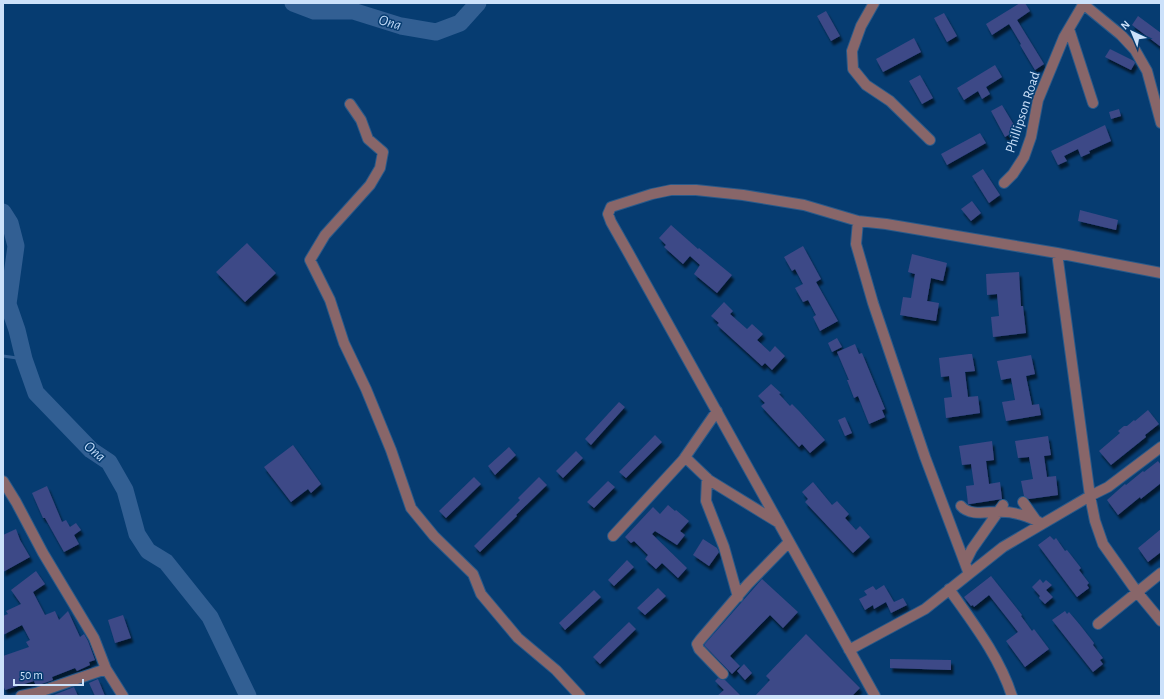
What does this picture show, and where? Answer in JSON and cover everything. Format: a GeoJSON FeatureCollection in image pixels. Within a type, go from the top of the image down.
{"type":"FeatureCollection","features":[{"type":"Feature","properties":{"kind":"street"},"geometry":{"type":"LineString","coordinates":[[874,3],[861,26],[852,51],[853,69],[866,85],[890,101],[930,140]]}},
{"type":"Feature","properties":{"kind":"street"},"geometry":{"type":"LineString","coordinates":[[1083,3],[1121,35],[1135,50],[1147,71],[1161,123]]}},
{"type":"Feature","properties":{"kind":"street","name":"Phillipson Road"},"geometry":{"type":"LineString","coordinates":[[1004,183],[1013,174],[1024,158],[1032,137],[1038,100],[1069,29],[1083,3]]}},
{"type":"Feature","properties":{"kind":"street"},"geometry":{"type":"LineString","coordinates":[[1069,29],[1093,103]]}},
{"type":"Feature","properties":{"kind":"street"},"geometry":{"type":"LineString","coordinates":[[350,104],[361,120],[368,139],[384,152],[380,168],[370,185],[325,235],[310,260],[330,300],[344,343],[366,389],[391,450],[410,508],[434,536],[473,574],[481,594],[518,638],[556,670],[580,696]]}},
{"type":"Feature","properties":{"kind":"street"},"geometry":{"type":"LineString","coordinates":[[875,696],[611,222],[608,214],[611,207],[652,194],[672,190],[696,190],[743,195],[804,205],[858,221],[886,224],[1161,273]]}},
{"type":"Feature","properties":{"kind":"street"},"geometry":{"type":"LineString","coordinates":[[858,221],[856,244],[873,303],[925,457],[969,574]]}},
{"type":"Feature","properties":{"kind":"street"},"geometry":{"type":"LineString","coordinates":[[1057,254],[1090,496],[1095,521],[1103,544],[1136,592],[1161,622]]}},
{"type":"Feature","properties":{"kind":"street"},"geometry":{"type":"LineString","coordinates":[[614,536],[685,457],[717,411]]}},
{"type":"Feature","properties":{"kind":"street"},"geometry":{"type":"LineString","coordinates":[[849,650],[925,609],[1003,547],[1039,521],[1108,487],[1161,447]]}},
{"type":"Feature","properties":{"kind":"street"},"geometry":{"type":"LineString","coordinates":[[685,457],[707,478],[779,523]]}},
{"type":"Feature","properties":{"kind":"street"},"geometry":{"type":"LineString","coordinates":[[707,478],[706,501],[724,547],[738,596]]}},
{"type":"Feature","properties":{"kind":"street"},"geometry":{"type":"LineString","coordinates":[[3,481],[43,553],[94,638],[106,669],[123,696]]}},
{"type":"Feature","properties":{"kind":"street"},"geometry":{"type":"LineString","coordinates":[[1023,502],[1039,521]]}},
{"type":"Feature","properties":{"kind":"street"},"geometry":{"type":"LineString","coordinates":[[961,506],[964,509],[974,512],[1000,508],[1039,521]]}},
{"type":"Feature","properties":{"kind":"street"},"geometry":{"type":"LineString","coordinates":[[965,563],[972,548],[1000,508]]}},
{"type":"Feature","properties":{"kind":"street"},"geometry":{"type":"LineString","coordinates":[[723,674],[698,649],[697,644],[738,596],[789,542]]}},
{"type":"Feature","properties":{"kind":"street"},"geometry":{"type":"LineString","coordinates":[[1098,624],[1161,573]]}},
{"type":"Feature","properties":{"kind":"street"},"geometry":{"type":"LineString","coordinates":[[949,589],[995,656],[1012,696]]}},
{"type":"Feature","properties":{"kind":"street"},"geometry":{"type":"LineString","coordinates":[[21,696],[36,693],[106,669]]}},
{"type":"Feature","properties":{"kind":"building"},"geometry":{"type":"Polygon","coordinates":[[[1020,3],[1025,3],[1030,11],[1017,20],[1044,64],[1035,70],[1009,24],[992,35],[986,24],[1020,3]]]}},
{"type":"Feature","properties":{"kind":"building"},"geometry":{"type":"Polygon","coordinates":[[[826,11],[840,36],[831,41],[817,16],[826,11]]]}},
{"type":"Feature","properties":{"kind":"building"},"geometry":{"type":"Polygon","coordinates":[[[944,13],[957,36],[947,42],[934,18],[944,13]]]}},
{"type":"Feature","properties":{"kind":"building"},"geometry":{"type":"Polygon","coordinates":[[[1138,16],[1161,33],[1161,47],[1132,25],[1138,16]]]}},
{"type":"Feature","properties":{"kind":"building"},"geometry":{"type":"Polygon","coordinates":[[[914,38],[921,52],[883,72],[876,59],[914,38]]]}},
{"type":"Feature","properties":{"kind":"building"},"geometry":{"type":"Polygon","coordinates":[[[1110,49],[1134,61],[1135,63],[1131,70],[1105,57],[1110,49]]]}},
{"type":"Feature","properties":{"kind":"building"},"geometry":{"type":"Polygon","coordinates":[[[995,65],[1002,77],[986,87],[990,94],[982,99],[978,91],[964,100],[957,88],[995,65]]]}},
{"type":"Feature","properties":{"kind":"building"},"geometry":{"type":"Polygon","coordinates":[[[920,75],[933,98],[922,104],[909,81],[920,75]]]}},
{"type":"Feature","properties":{"kind":"building"},"geometry":{"type":"Polygon","coordinates":[[[1002,105],[1017,130],[1005,137],[991,111],[1002,105]]]}},
{"type":"Feature","properties":{"kind":"building"},"geometry":{"type":"Polygon","coordinates":[[[1119,109],[1121,116],[1111,119],[1109,112],[1119,109]]]}},
{"type":"Feature","properties":{"kind":"building"},"geometry":{"type":"Polygon","coordinates":[[[1105,125],[1111,141],[1089,151],[1090,153],[1081,157],[1078,149],[1064,156],[1067,161],[1058,165],[1051,151],[1105,125]]]}},
{"type":"Feature","properties":{"kind":"building"},"geometry":{"type":"Polygon","coordinates":[[[980,133],[986,143],[947,165],[941,154],[980,133]]]}},
{"type":"Feature","properties":{"kind":"building"},"geometry":{"type":"Polygon","coordinates":[[[983,169],[1000,195],[989,203],[972,176],[983,169]]]}},
{"type":"Feature","properties":{"kind":"building"},"geometry":{"type":"Polygon","coordinates":[[[972,201],[981,213],[971,221],[961,209],[972,201]]]}},
{"type":"Feature","properties":{"kind":"building"},"geometry":{"type":"Polygon","coordinates":[[[1080,210],[1118,220],[1116,230],[1078,221],[1080,210]]]}},
{"type":"Feature","properties":{"kind":"building"},"geometry":{"type":"Polygon","coordinates":[[[671,225],[698,249],[699,248],[732,275],[717,293],[694,274],[700,265],[690,256],[683,264],[664,247],[666,245],[659,238],[671,225]]]}},
{"type":"Feature","properties":{"kind":"building"},"geometry":{"type":"Polygon","coordinates":[[[247,243],[276,273],[245,302],[216,272],[247,243]]]}},
{"type":"Feature","properties":{"kind":"building"},"geometry":{"type":"Polygon","coordinates":[[[803,246],[821,279],[816,282],[838,321],[820,331],[813,317],[816,315],[808,300],[803,302],[795,288],[803,284],[795,269],[792,271],[784,257],[803,246]]]}},
{"type":"Feature","properties":{"kind":"building"},"geometry":{"type":"Polygon","coordinates":[[[912,254],[947,263],[943,281],[931,278],[927,301],[939,303],[936,321],[900,315],[903,297],[911,298],[915,274],[908,272],[912,254]]]}},
{"type":"Feature","properties":{"kind":"building"},"geometry":{"type":"Polygon","coordinates":[[[1019,272],[1021,306],[1023,306],[1026,333],[993,337],[991,317],[999,316],[997,294],[987,295],[986,274],[1019,272]]]}},
{"type":"Feature","properties":{"kind":"building"},"geometry":{"type":"Polygon","coordinates":[[[724,302],[733,311],[730,314],[747,329],[752,324],[763,334],[757,340],[770,352],[775,346],[785,356],[772,370],[765,363],[762,366],[717,325],[719,323],[711,316],[724,302]]]}},
{"type":"Feature","properties":{"kind":"building"},"geometry":{"type":"Polygon","coordinates":[[[837,338],[842,347],[832,352],[828,343],[837,338]]]}},
{"type":"Feature","properties":{"kind":"building"},"geometry":{"type":"Polygon","coordinates":[[[855,344],[859,354],[862,353],[885,409],[882,410],[885,417],[869,424],[858,396],[854,398],[847,380],[849,380],[837,352],[855,344]]]}},
{"type":"Feature","properties":{"kind":"building"},"geometry":{"type":"Polygon","coordinates":[[[972,354],[975,371],[965,372],[968,397],[978,396],[980,413],[946,418],[944,398],[952,397],[949,376],[941,377],[939,358],[972,354]]]}},
{"type":"Feature","properties":{"kind":"building"},"geometry":{"type":"Polygon","coordinates":[[[1031,355],[1035,374],[1026,376],[1032,405],[1039,404],[1041,415],[1006,421],[1002,402],[1015,400],[1011,378],[1001,380],[997,361],[1031,355]]]}},
{"type":"Feature","properties":{"kind":"building"},"geometry":{"type":"Polygon","coordinates":[[[771,384],[781,393],[779,394],[790,406],[792,404],[825,440],[810,453],[802,444],[799,447],[761,406],[765,403],[758,396],[771,384]]]}},
{"type":"Feature","properties":{"kind":"building"},"geometry":{"type":"Polygon","coordinates":[[[619,402],[625,407],[591,445],[585,439],[619,402]]]}},
{"type":"Feature","properties":{"kind":"building"},"geometry":{"type":"Polygon","coordinates":[[[1148,410],[1159,424],[1145,435],[1146,437],[1111,465],[1099,451],[1120,433],[1118,431],[1134,420],[1135,421],[1148,410]]]}},
{"type":"Feature","properties":{"kind":"building"},"geometry":{"type":"Polygon","coordinates":[[[845,417],[852,433],[845,436],[838,420],[845,417]]]}},
{"type":"Feature","properties":{"kind":"building"},"geometry":{"type":"Polygon","coordinates":[[[655,435],[662,442],[626,478],[619,472],[655,435]]]}},
{"type":"Feature","properties":{"kind":"building"},"geometry":{"type":"Polygon","coordinates":[[[1048,436],[1051,455],[1044,456],[1047,477],[1056,476],[1058,495],[1029,499],[1024,496],[1021,481],[1033,479],[1029,457],[1018,458],[1015,441],[1048,436]]]}},
{"type":"Feature","properties":{"kind":"building"},"geometry":{"type":"Polygon","coordinates":[[[992,441],[994,460],[986,461],[989,484],[1000,482],[1002,499],[968,504],[966,486],[974,485],[971,464],[962,465],[959,446],[992,441]]]}},
{"type":"Feature","properties":{"kind":"building"},"geometry":{"type":"Polygon","coordinates":[[[293,445],[321,484],[311,493],[308,489],[291,502],[264,467],[293,445]]]}},
{"type":"Feature","properties":{"kind":"building"},"geometry":{"type":"Polygon","coordinates":[[[509,447],[516,455],[495,475],[488,466],[509,447]]]}},
{"type":"Feature","properties":{"kind":"building"},"geometry":{"type":"Polygon","coordinates":[[[576,451],[583,458],[563,478],[556,471],[576,451]]]}},
{"type":"Feature","properties":{"kind":"building"},"geometry":{"type":"Polygon","coordinates":[[[1158,461],[1161,465],[1161,483],[1141,499],[1140,497],[1118,515],[1107,500],[1125,484],[1126,485],[1158,461]]]}},
{"type":"Feature","properties":{"kind":"building"},"geometry":{"type":"Polygon","coordinates":[[[474,477],[481,484],[446,518],[439,511],[474,477]]]}},
{"type":"Feature","properties":{"kind":"building"},"geometry":{"type":"Polygon","coordinates":[[[539,477],[547,485],[480,552],[474,546],[520,500],[518,498],[539,477]]]}},
{"type":"Feature","properties":{"kind":"building"},"geometry":{"type":"Polygon","coordinates":[[[608,481],[615,487],[594,508],[587,502],[608,481]]]}},
{"type":"Feature","properties":{"kind":"building"},"geometry":{"type":"Polygon","coordinates":[[[813,482],[832,505],[837,501],[849,514],[845,518],[856,530],[860,526],[870,537],[853,553],[805,502],[808,499],[802,492],[813,482]]]}},
{"type":"Feature","properties":{"kind":"building"},"geometry":{"type":"Polygon","coordinates":[[[47,486],[62,522],[66,520],[70,527],[76,523],[81,530],[74,535],[79,544],[64,552],[45,518],[43,518],[32,493],[47,486]]]}},
{"type":"Feature","properties":{"kind":"building"},"geometry":{"type":"Polygon","coordinates":[[[668,505],[689,521],[680,531],[685,535],[677,545],[655,531],[652,534],[687,568],[678,578],[662,563],[656,569],[645,559],[648,555],[634,541],[631,543],[625,537],[653,507],[660,514],[668,505]]]}},
{"type":"Feature","properties":{"kind":"building"},"geometry":{"type":"Polygon","coordinates":[[[16,529],[20,540],[30,557],[3,572],[3,535],[16,529]]]}},
{"type":"Feature","properties":{"kind":"building"},"geometry":{"type":"Polygon","coordinates":[[[1161,529],[1161,552],[1148,562],[1138,548],[1161,529]]]}},
{"type":"Feature","properties":{"kind":"building"},"geometry":{"type":"Polygon","coordinates":[[[1050,536],[1054,540],[1056,538],[1065,551],[1067,550],[1081,568],[1079,570],[1089,583],[1087,585],[1089,588],[1077,597],[1038,545],[1050,536]]]}},
{"type":"Feature","properties":{"kind":"building"},"geometry":{"type":"Polygon","coordinates":[[[703,539],[717,548],[719,552],[709,566],[693,555],[703,539]]]}},
{"type":"Feature","properties":{"kind":"building"},"geometry":{"type":"Polygon","coordinates":[[[627,560],[634,567],[614,586],[608,580],[627,560]]]}},
{"type":"Feature","properties":{"kind":"building"},"geometry":{"type":"Polygon","coordinates":[[[36,571],[45,584],[33,592],[45,615],[55,611],[59,620],[68,611],[80,637],[84,634],[88,641],[95,660],[89,662],[90,665],[77,671],[75,668],[52,677],[53,680],[36,686],[34,681],[5,690],[3,685],[3,656],[29,647],[26,642],[30,640],[22,625],[3,635],[3,616],[8,614],[6,611],[21,604],[11,590],[36,571]]]}},
{"type":"Feature","properties":{"kind":"building"},"geometry":{"type":"Polygon","coordinates":[[[991,576],[1022,615],[1021,616],[1032,631],[1034,629],[1049,649],[1025,667],[1006,641],[1018,632],[989,595],[974,607],[973,605],[971,606],[964,597],[991,576]]]}},
{"type":"Feature","properties":{"kind":"building"},"geometry":{"type":"Polygon","coordinates":[[[762,579],[798,612],[783,628],[770,615],[730,656],[740,666],[732,674],[704,645],[762,579]]]}},
{"type":"Feature","properties":{"kind":"building"},"geometry":{"type":"Polygon","coordinates":[[[1040,579],[1043,583],[1046,580],[1052,585],[1046,590],[1053,597],[1045,604],[1032,587],[1040,579]]]}},
{"type":"Feature","properties":{"kind":"building"},"geometry":{"type":"Polygon","coordinates":[[[884,585],[894,602],[903,598],[907,605],[891,613],[886,602],[874,609],[873,605],[865,610],[859,599],[867,595],[864,591],[873,586],[876,590],[884,585]]]}},
{"type":"Feature","properties":{"kind":"building"},"geometry":{"type":"Polygon","coordinates":[[[658,588],[666,596],[645,615],[637,608],[658,588]]]}},
{"type":"Feature","properties":{"kind":"building"},"geometry":{"type":"Polygon","coordinates":[[[594,590],[601,597],[565,630],[559,623],[594,590]]]}},
{"type":"Feature","properties":{"kind":"building"},"geometry":{"type":"Polygon","coordinates":[[[1065,611],[1067,614],[1069,612],[1080,625],[1103,658],[1100,660],[1103,664],[1093,672],[1052,620],[1065,611]]]}},
{"type":"Feature","properties":{"kind":"building"},"geometry":{"type":"Polygon","coordinates":[[[123,615],[131,638],[115,643],[108,620],[123,615]]]}},
{"type":"Feature","properties":{"kind":"building"},"geometry":{"type":"Polygon","coordinates":[[[629,622],[636,629],[600,664],[593,657],[629,622]]]}},
{"type":"Feature","properties":{"kind":"building"},"geometry":{"type":"Polygon","coordinates":[[[806,634],[860,688],[852,696],[755,696],[770,680],[766,676],[806,634]]]}},
{"type":"Feature","properties":{"kind":"building"},"geometry":{"type":"Polygon","coordinates":[[[890,659],[951,660],[951,670],[890,668],[890,659]]]}},
{"type":"Feature","properties":{"kind":"building"},"geometry":{"type":"Polygon","coordinates":[[[744,664],[752,673],[745,680],[737,671],[744,664]]]}},
{"type":"Feature","properties":{"kind":"building"},"geometry":{"type":"Polygon","coordinates":[[[718,678],[725,680],[741,696],[717,696],[724,690],[715,681],[718,678]]]}},
{"type":"Feature","properties":{"kind":"building"},"geometry":{"type":"Polygon","coordinates":[[[98,679],[105,696],[95,696],[89,683],[98,679]]]}},
{"type":"Feature","properties":{"kind":"building"},"geometry":{"type":"Polygon","coordinates":[[[74,687],[78,696],[54,696],[54,695],[74,687]]]}},
{"type":"Feature","properties":{"kind":"waterway","name":"Ona"},"geometry":{"type":"LineString","coordinates":[[293,3],[314,11],[353,11],[401,26],[436,32],[460,23],[478,3]]}},
{"type":"Feature","properties":{"kind":"waterway","name":"Ona"},"geometry":{"type":"LineString","coordinates":[[3,212],[10,223],[16,246],[8,304],[17,330],[24,359],[36,393],[91,450],[109,462],[125,490],[137,534],[148,551],[166,562],[210,617],[248,696]]}},
{"type":"Feature","properties":{"kind":"waterway"},"geometry":{"type":"LineString","coordinates":[[3,356],[24,359]]}}]}
